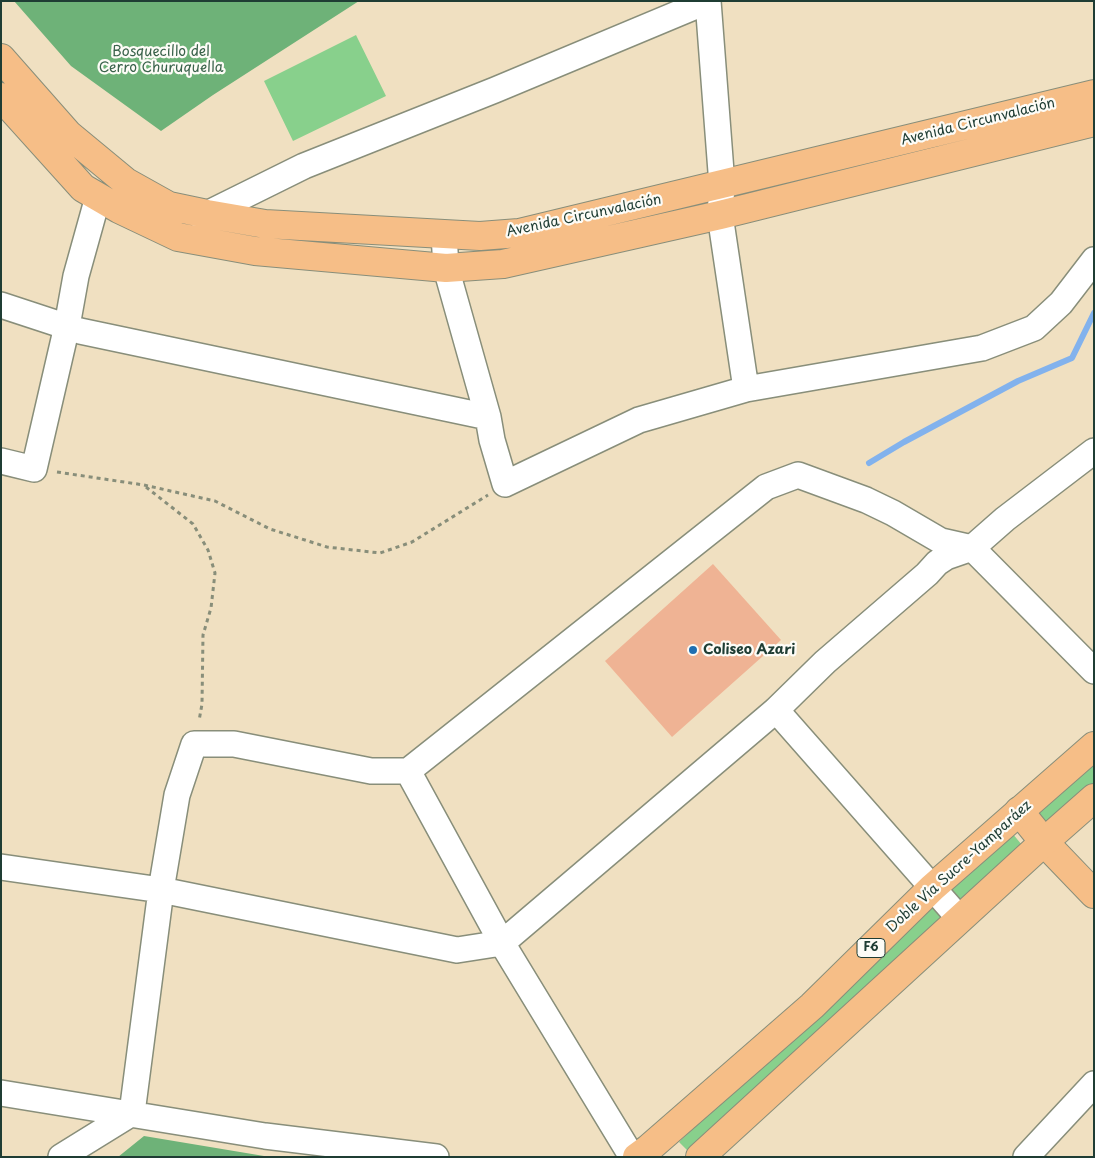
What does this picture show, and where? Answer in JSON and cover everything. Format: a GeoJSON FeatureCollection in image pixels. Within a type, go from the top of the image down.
{"type":"FeatureCollection","features":[{"type":"Feature","properties":{"kind":"main road","name":"Avenida Circunvalación"},"geometry":{"type":"LineString","coordinates":[[1,58],[68,134],[126,182],[169,206],[265,224],[480,236],[519,233],[1094,94]]}},
{"type":"Feature","properties":{"kind":"main road","name":"Avenida Circunvalación"},"geometry":{"type":"LineString","coordinates":[[1,97],[83,188],[119,209],[178,237],[255,251],[446,268],[503,264],[720,215],[1094,122]]}},
{"type":"Feature","properties":{"kind":"main road","name":"Doble Vía Sucre-Yamparáez"},"geometry":{"type":"LineString","coordinates":[[647,1155],[812,1006],[932,888],[1094,746]]}},
{"type":"Feature","properties":{"kind":"main road"},"geometry":{"type":"LineString","coordinates":[[700,1157],[1094,798]]}},
{"type":"Feature","properties":{"kind":"main road"},"geometry":{"type":"LineString","coordinates":[[1019,811],[1044,842],[1094,894]]}},
{"type":"Feature","properties":{"kind":"street"},"geometry":{"type":"LineString","coordinates":[[202,242],[208,214],[304,166],[495,90],[708,1],[722,184],[720,215],[746,389]]}},
{"type":"Feature","properties":{"kind":"street"},"geometry":{"type":"LineString","coordinates":[[1,461],[34,469],[67,326],[76,276],[98,197]]}},
{"type":"Feature","properties":{"kind":"street"},"geometry":{"type":"LineString","coordinates":[[444,234],[446,268],[505,484],[639,420],[746,389],[982,348],[1034,328],[1061,303],[1094,260]]}},
{"type":"Feature","properties":{"kind":"street"},"geometry":{"type":"LineString","coordinates":[[1,305],[80,331],[488,417]]}},
{"type":"Feature","properties":{"kind":"street"},"geometry":{"type":"LineString","coordinates":[[1,867],[161,890],[457,950],[502,943],[776,710],[825,662],[849,643],[937,564],[946,557],[972,548],[1005,519],[1094,451]]}},
{"type":"Feature","properties":{"kind":"street"},"geometry":{"type":"LineString","coordinates":[[132,1113],[161,890],[177,795],[194,744],[234,744],[371,772],[408,771],[766,487],[798,475],[866,500],[941,541],[972,548],[1094,671]]}},
{"type":"Feature","properties":{"kind":"street"},"geometry":{"type":"LineString","coordinates":[[776,710],[960,919]]}},
{"type":"Feature","properties":{"kind":"street"},"geometry":{"type":"LineString","coordinates":[[408,771],[502,943],[647,1155]]}},
{"type":"Feature","properties":{"kind":"street"},"geometry":{"type":"LineString","coordinates":[[1026,1157],[1094,1084]]}},
{"type":"Feature","properties":{"kind":"street"},"geometry":{"type":"LineString","coordinates":[[6,1097],[132,1113],[265,1136],[436,1157]]}},
{"type":"Feature","properties":{"kind":"street"},"geometry":{"type":"LineString","coordinates":[[61,1157],[132,1113]]}},
{"type":"Feature","properties":{"kind":"path"},"geometry":{"type":"LineString","coordinates":[[34,469],[144,485],[215,501],[270,529],[327,547],[380,553],[412,542],[505,484]]}},
{"type":"Feature","properties":{"kind":"path"},"geometry":{"type":"LineString","coordinates":[[144,485],[193,524],[208,550],[215,573],[211,608],[202,635],[202,704],[194,744]]}},
{"type":"Feature","properties":{"kind":"green space","name":"Bosquecillo del Cerro Churuquella"},"geometry":{"type":"Polygon","coordinates":[[[14,1],[359,1],[213,95],[161,131],[71,66],[14,1]]]}},
{"type":"Feature","properties":{"kind":"green space"},"geometry":{"type":"Polygon","coordinates":[[[356,35],[386,96],[293,141],[264,81],[356,35]]]}},
{"type":"Feature","properties":{"kind":"green space"},"geometry":{"type":"Polygon","coordinates":[[[1094,764],[1094,785],[1048,824],[1038,813],[1094,764]]]}},
{"type":"Feature","properties":{"kind":"green space"},"geometry":{"type":"Polygon","coordinates":[[[1012,833],[1022,845],[956,904],[946,892],[1012,833]]]}},
{"type":"Feature","properties":{"kind":"green space"},"geometry":{"type":"Polygon","coordinates":[[[933,903],[945,915],[691,1154],[679,1142],[933,903]]]}},
{"type":"Feature","properties":{"kind":"green space"},"geometry":{"type":"Polygon","coordinates":[[[144,1136],[270,1157],[118,1157],[144,1136]]]}},
{"type":"Feature","properties":{"kind":"building","name":"Coliseo Azari"},"geometry":{"type":"Polygon","coordinates":[[[713,564],[781,640],[672,737],[605,661],[713,564]]]}},
{"type":"Feature","properties":{"kind":"waterway"},"geometry":{"type":"LineString","coordinates":[[869,463],[904,442],[1018,381],[1072,358],[1094,313]]}},
{"type":"Feature","properties":{"kind":"place","name":"Coliseo Azari"},"geometry":{"type":"Point","coordinates":[693,650]}}]}
